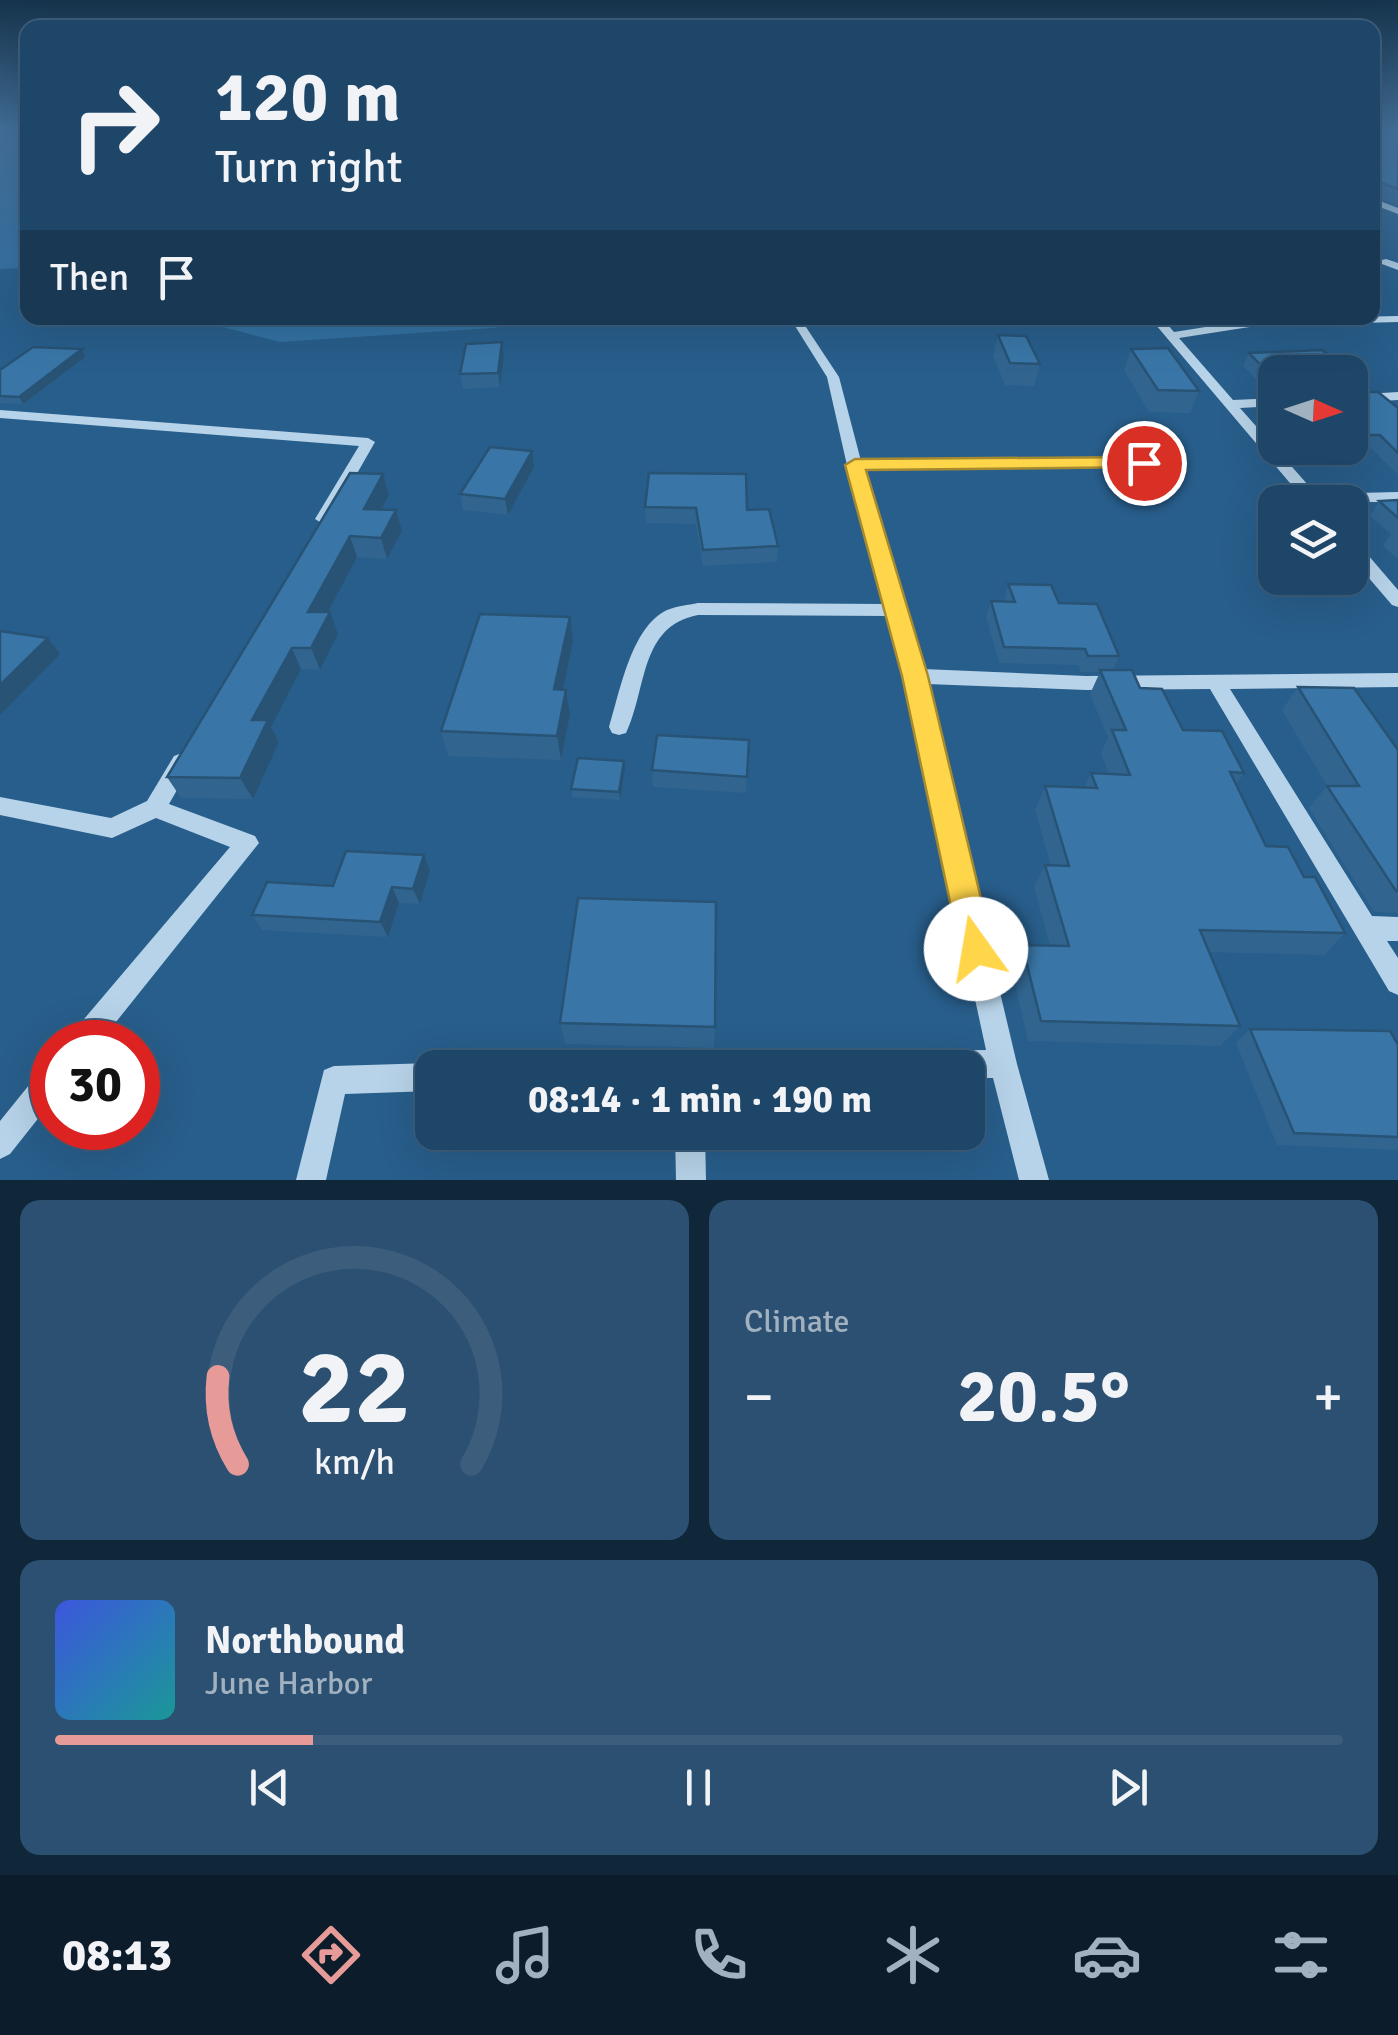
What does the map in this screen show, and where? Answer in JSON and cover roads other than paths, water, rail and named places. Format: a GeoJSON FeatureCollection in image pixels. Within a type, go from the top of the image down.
{"type":"FeatureCollection","features":[{"type":"Feature","properties":{"kind":"street"},"geometry":{"type":"LineString","coordinates":[[798,325],[834,377],[915,676],[1003,1064],[1034,1180]]}},
{"type":"Feature","properties":{"kind":"street"},"geometry":{"type":"LineString","coordinates":[[1162,325],[1300,485]]}},
{"type":"Feature","properties":{"kind":"street"},"geometry":{"type":"LineString","coordinates":[[1172,336],[1209,325]]}},
{"type":"Feature","properties":{"kind":"street"},"geometry":{"type":"LineString","coordinates":[[1368,397],[1398,396]]}},
{"type":"Feature","properties":{"kind":"street"},"geometry":{"type":"LineString","coordinates":[[1230,404],[1258,403]]}},
{"type":"Feature","properties":{"kind":"street"},"geometry":{"type":"LineString","coordinates":[[0,414],[368,442],[310,542]]}},
{"type":"Feature","properties":{"kind":"street"},"geometry":{"type":"LineString","coordinates":[[855,465],[1144,463]]}},
{"type":"Feature","properties":{"kind":"street"},"geometry":{"type":"LineString","coordinates":[[1368,498],[1398,497]]}},
{"type":"Feature","properties":{"kind":"street"},"geometry":{"type":"LineString","coordinates":[[1368,566],[1398,602]]}},
{"type":"Feature","properties":{"kind":"street"},"geometry":{"type":"LineString","coordinates":[[619,727],[646,648],[656,628],[670,616],[698,609],[896,610]]}},
{"type":"Feature","properties":{"kind":"street"},"geometry":{"type":"LineString","coordinates":[[915,676],[1218,684],[1398,680]]}},
{"type":"Feature","properties":{"kind":"street"},"geometry":{"type":"LineString","coordinates":[[1218,684],[1398,982]]}},
{"type":"Feature","properties":{"kind":"street"},"geometry":{"type":"LineString","coordinates":[[0,806],[112,828],[155,808],[194,741]]}},
{"type":"Feature","properties":{"kind":"street"},"geometry":{"type":"LineString","coordinates":[[101,1020],[246,844],[155,808]]}},
{"type":"Feature","properties":{"kind":"street"},"geometry":{"type":"LineString","coordinates":[[1364,928],[1398,928]]}},
{"type":"Feature","properties":{"kind":"street"},"geometry":{"type":"LineString","coordinates":[[985,1064],[1003,1064]]}},
{"type":"Feature","properties":{"kind":"street"},"geometry":{"type":"LineString","coordinates":[[311,1180],[334,1080],[415,1078]]}},
{"type":"Feature","properties":{"kind":"street"},"geometry":{"type":"LineString","coordinates":[[0,1144],[30,1107]]}},
{"type":"Feature","properties":{"kind":"street"},"geometry":{"type":"LineString","coordinates":[[690,1150],[691,1180]]}}]}
